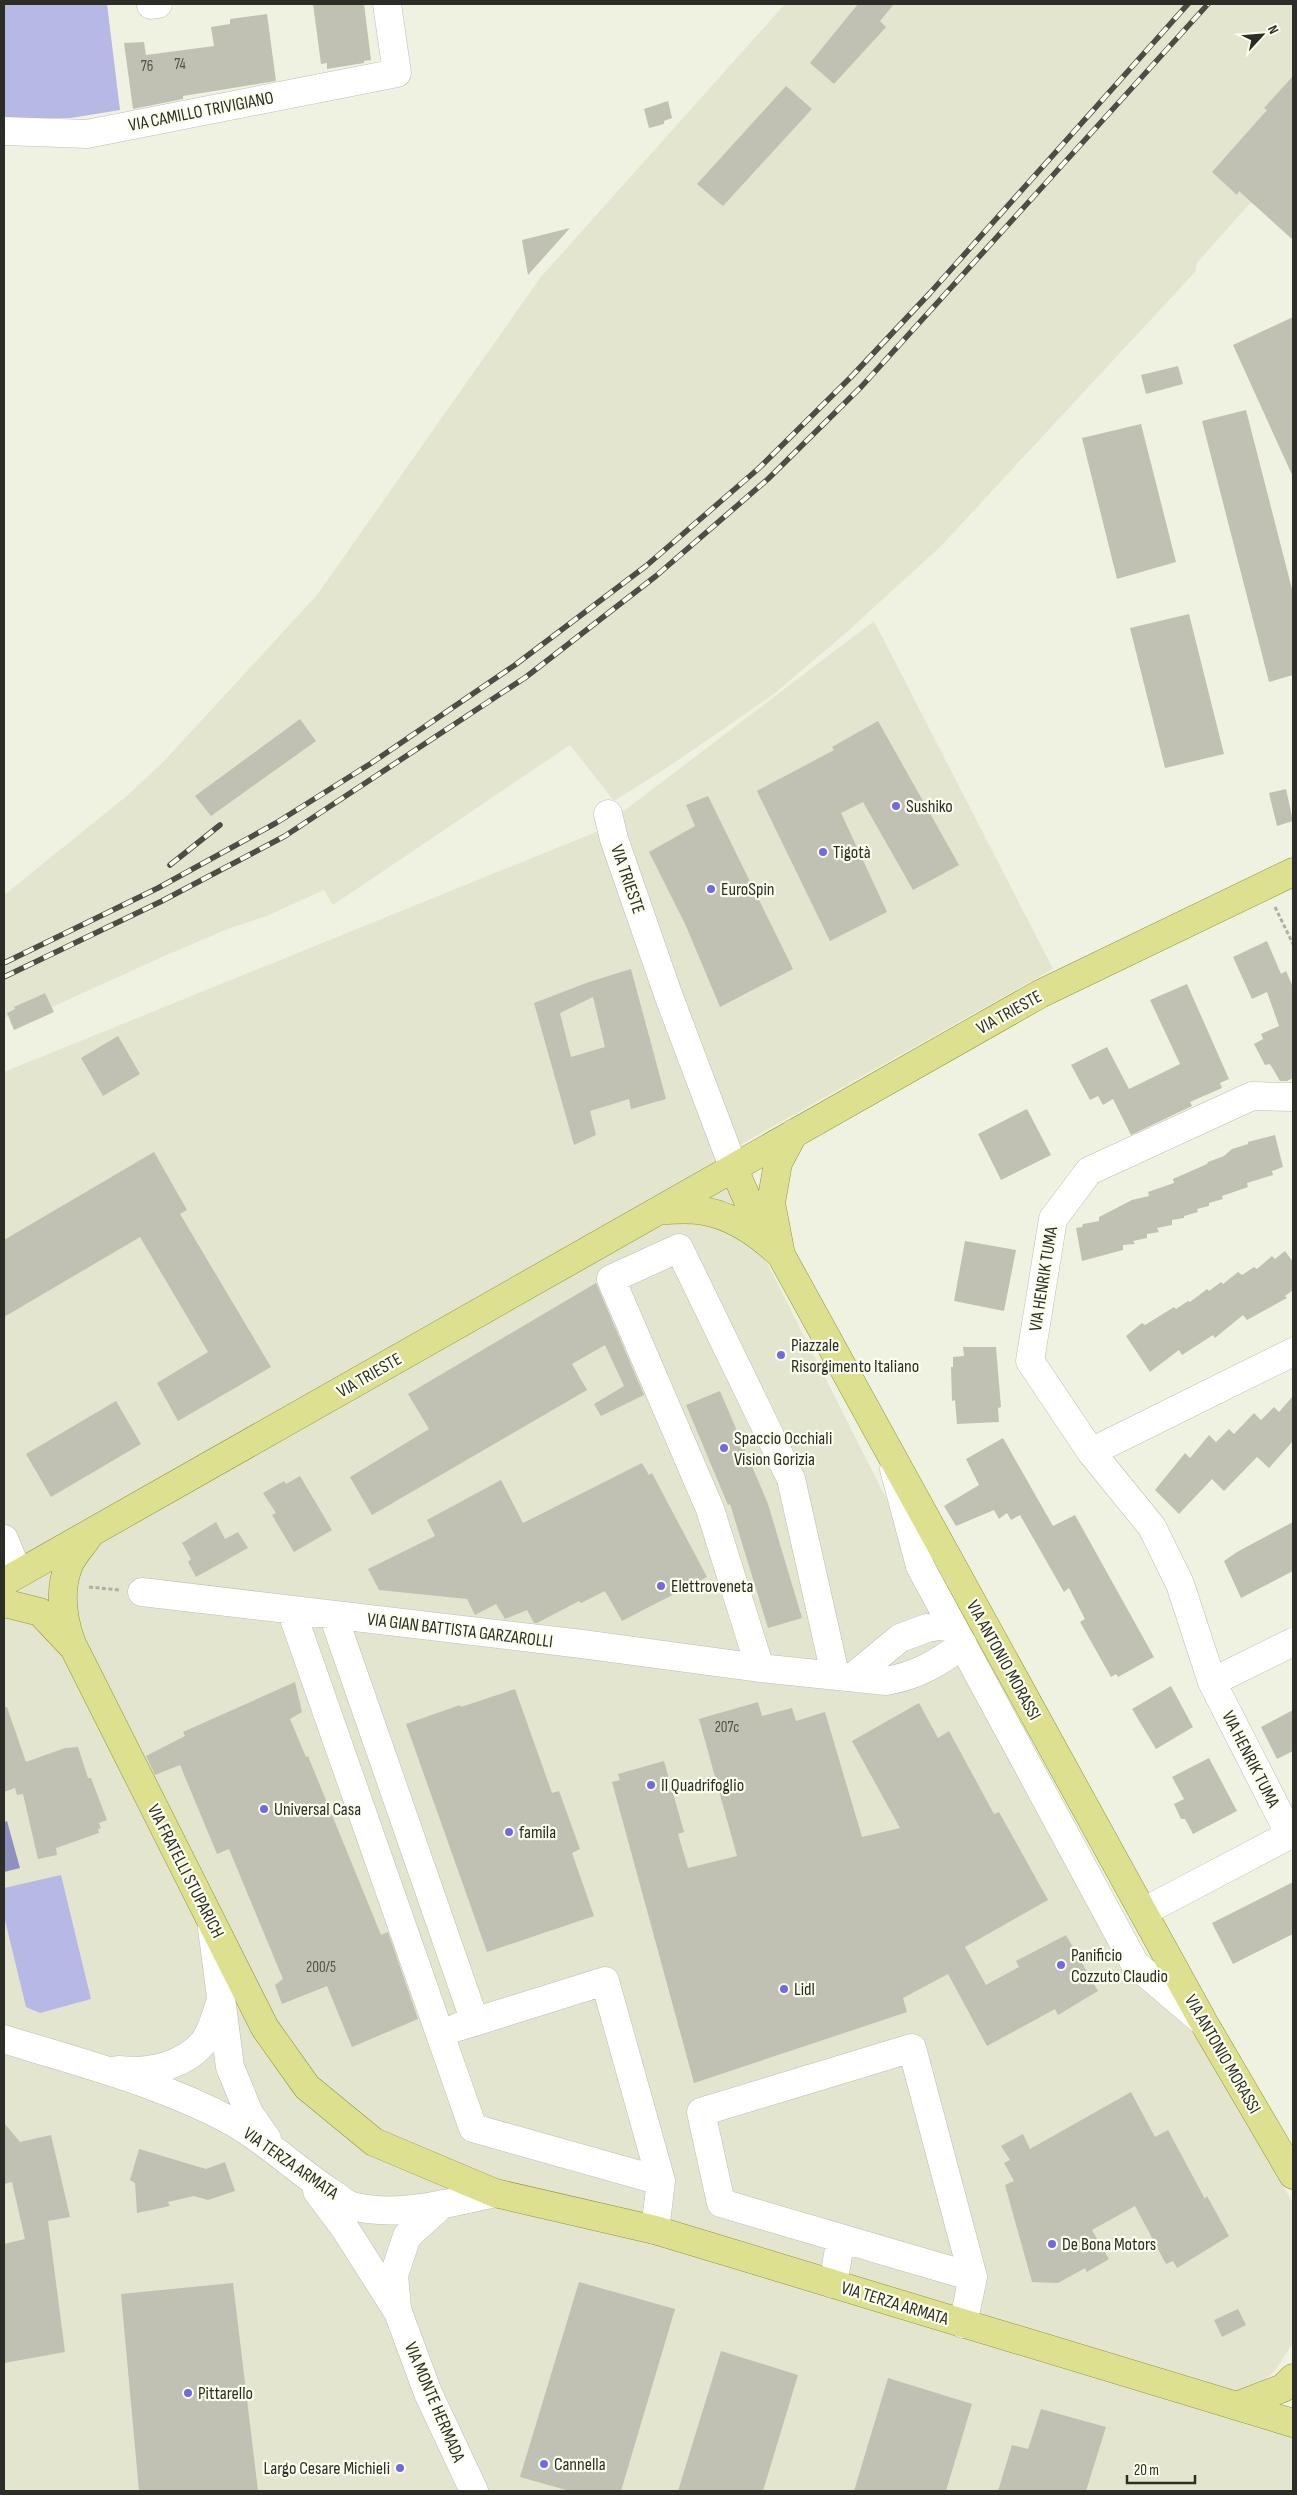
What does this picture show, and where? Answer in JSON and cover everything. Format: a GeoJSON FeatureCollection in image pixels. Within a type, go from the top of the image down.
{"type":"FeatureCollection","features":[{"type":"Feature","properties":{"kind":"main road","name":"VIA TRIESTE"},"geometry":{"type":"LineString","coordinates":[[11,1577],[90,1534],[1040,994],[1293,872]]}},
{"type":"Feature","properties":{"kind":"main road","name":"VIA ANTONIO MORASSI"},"geometry":{"type":"LineString","coordinates":[[794,1133],[778,1163],[770,1203],[773,1247],[888,1448],[1204,2023],[1293,2175]]}},
{"type":"Feature","properties":{"kind":"main road"},"geometry":{"type":"LineString","coordinates":[[734,1169],[773,1247]]}},
{"type":"Feature","properties":{"kind":"main road"},"geometry":{"type":"LineString","coordinates":[[658,1210],[703,1211],[734,1221],[773,1247]]}},
{"type":"Feature","properties":{"kind":"main road"},"geometry":{"type":"LineString","coordinates":[[74,1648],[66,1626],[62,1604],[68,1567],[90,1534]]}},
{"type":"Feature","properties":{"kind":"main road","name":"VIA FRATELLI STUPARICH"},"geometry":{"type":"LineString","coordinates":[[11,1577],[40,1612],[74,1648],[265,2028],[307,2087],[374,2142]]}},
{"type":"Feature","properties":{"kind":"main road"},"geometry":{"type":"LineString","coordinates":[[4,1603],[40,1612]]}},
{"type":"Feature","properties":{"kind":"main road","name":"VIA TERZA ARMATA"},"geometry":{"type":"LineString","coordinates":[[374,2142],[495,2193],[655,2230],[1293,2423]]}},
{"type":"Feature","properties":{"kind":"main road"},"geometry":{"type":"LineString","coordinates":[[1236,2406],[1283,2388],[1293,2378]]}},
{"type":"Feature","properties":{"kind":"street","name":"VIA CAMILLO TRIVIGIANO"},"geometry":{"type":"LineString","coordinates":[[4,132],[87,134],[397,73],[387,4]]}},
{"type":"Feature","properties":{"kind":"street","name":"VIA TRIESTE"},"geometry":{"type":"LineString","coordinates":[[608,814],[614,839],[666,987],[734,1169]]}},
{"type":"Feature","properties":{"kind":"street","name":"VIA HENRIK TUMA"},"geometry":{"type":"LineString","coordinates":[[1291,1834],[1212,1682],[1180,1584],[1152,1527],[1091,1452],[1030,1361],[1053,1219],[1089,1172],[1252,1096],[1293,1097]]}},
{"type":"Feature","properties":{"kind":"street"},"geometry":{"type":"LineString","coordinates":[[760,1668],[710,1509],[611,1279],[679,1248],[791,1479],[844,1675],[900,1638],[927,1628],[957,1634]]}},
{"type":"Feature","properties":{"kind":"street"},"geometry":{"type":"LineString","coordinates":[[1091,1452],[1293,1352]]}},
{"type":"Feature","properties":{"kind":"street"},"geometry":{"type":"LineString","coordinates":[[888,1448],[920,1566],[1135,1964],[1204,2023]]}},
{"type":"Feature","properties":{"kind":"street"},"geometry":{"type":"LineString","coordinates":[[4,1539],[11,1577]]}},
{"type":"Feature","properties":{"kind":"street","name":"VIA GIAN BATTISTA GARZAROLLI"},"geometry":{"type":"LineString","coordinates":[[142,1592],[760,1668],[844,1675],[886,1681],[904,1678],[940,1662],[957,1634]]}},
{"type":"Feature","properties":{"kind":"street"},"geometry":{"type":"LineString","coordinates":[[291,1610],[473,2128],[661,2181]]}},
{"type":"Feature","properties":{"kind":"street"},"geometry":{"type":"LineString","coordinates":[[333,1615],[475,2022]]}},
{"type":"Feature","properties":{"kind":"street"},"geometry":{"type":"LineString","coordinates":[[1212,1682],[1293,1642]]}},
{"type":"Feature","properties":{"kind":"street"},"geometry":{"type":"LineString","coordinates":[[1143,1912],[1291,1834]]}},
{"type":"Feature","properties":{"kind":"street"},"geometry":{"type":"LineString","coordinates":[[212,1924],[230,2068],[249,2112],[275,2149]]}},
{"type":"Feature","properties":{"kind":"street"},"geometry":{"type":"LineString","coordinates":[[439,2032],[605,1981],[661,2181],[655,2230]]}},
{"type":"Feature","properties":{"kind":"street","name":"VIA TERZA ARMATA"},"geometry":{"type":"LineString","coordinates":[[97,2068],[134,2072],[172,2066],[204,2043],[222,1998]]}},
{"type":"Feature","properties":{"kind":"street","name":"VIA TERZA ARMATA"},"geometry":{"type":"LineString","coordinates":[[4,2039],[97,2068],[189,2100],[233,2122],[275,2149],[306,2176],[351,2205],[393,2210],[443,2204],[495,2193]]}},
{"type":"Feature","properties":{"kind":"street"},"geometry":{"type":"LineString","coordinates":[[963,2324],[973,2277],[912,2048],[700,2112],[722,2203],[973,2277]]}},
{"type":"Feature","properties":{"kind":"street","name":"VIA MONTE HERMADA"},"geometry":{"type":"LineString","coordinates":[[306,2176],[344,2227],[398,2312],[428,2393],[474,2491]]}},
{"type":"Feature","properties":{"kind":"street","name":"VIA MONTE HERMADA"},"geometry":{"type":"LineString","coordinates":[[398,2312],[394,2275],[407,2236],[443,2204]]}},
{"type":"Feature","properties":{"kind":"street"},"geometry":{"type":"LineString","coordinates":[[833,2284],[842,2238]]}},
{"type":"Feature","properties":{"kind":"path"},"geometry":{"type":"LineString","coordinates":[[1265,886],[1293,944]]}},
{"type":"Feature","properties":{"kind":"path"},"geometry":{"type":"LineString","coordinates":[[66,1584],[142,1592]]}},
{"type":"Feature","properties":{"kind":"shaded area"},"geometry":{"type":"Polygon","coordinates":[[[4,4],[107,4],[120,110],[71,118],[4,118],[4,4]]]}},
{"type":"Feature","properties":{"kind":"shaded area"},"geometry":{"type":"Polygon","coordinates":[[[785,4],[1293,4],[1293,164],[1255,205],[1250,203],[1197,263],[1195,272],[941,546],[848,631],[774,694],[668,767],[614,801],[570,745],[333,905],[324,890],[269,915],[225,930],[169,954],[52,1007],[44,993],[15,1007],[15,1009],[7,1013],[8,1016],[4,1019],[4,895],[128,795],[165,760],[317,595],[540,278],[785,4]]]}},
{"type":"Feature","properties":{"kind":"shaded area"},"geometry":{"type":"Polygon","coordinates":[[[874,621],[1053,969],[722,1155],[766,1261],[1127,1974],[1190,2027],[1293,2203],[1293,2343],[1274,2372],[1223,2411],[1293,2437],[1293,2491],[4,2491],[4,1072],[596,832],[874,621]]]}},
{"type":"Feature","properties":{"kind":"shaded area"},"geometry":{"type":"Polygon","coordinates":[[[7,1821],[20,1868],[4,1872],[4,1822],[7,1821]]]}},
{"type":"Feature","properties":{"kind":"shaded area"},"geometry":{"type":"Polygon","coordinates":[[[61,1875],[91,1999],[40,2013],[26,2007],[4,1916],[4,1888],[61,1875]]]}},
{"type":"Feature","properties":{"kind":"building"},"geometry":{"type":"Polygon","coordinates":[[[313,4],[364,4],[371,60],[364,61],[364,63],[327,69],[327,63],[321,64],[313,4]]]}},
{"type":"Feature","properties":{"kind":"building"},"geometry":{"type":"Polygon","coordinates":[[[858,4],[894,4],[880,21],[886,27],[834,84],[810,63],[858,4]]]}},
{"type":"Feature","properties":{"kind":"building"},"geometry":{"type":"Polygon","coordinates":[[[267,14],[276,81],[183,96],[183,99],[133,109],[124,43],[144,42],[146,55],[214,46],[211,27],[230,24],[230,19],[267,14]]]}},
{"type":"Feature","properties":{"kind":"building"},"geometry":{"type":"Polygon","coordinates":[[[1293,76],[1293,240],[1239,191],[1237,195],[1212,172],[1267,110],[1264,108],[1293,76]]]}},
{"type":"Feature","properties":{"kind":"building"},"geometry":{"type":"Polygon","coordinates":[[[786,86],[812,109],[723,206],[697,184],[786,86]]]}},
{"type":"Feature","properties":{"kind":"building"},"geometry":{"type":"Polygon","coordinates":[[[668,101],[672,118],[664,121],[664,124],[649,128],[644,109],[668,101]]]}},
{"type":"Feature","properties":{"kind":"building"},"geometry":{"type":"Polygon","coordinates":[[[570,228],[528,275],[522,240],[570,228]]]}},
{"type":"Feature","properties":{"kind":"building"},"geometry":{"type":"Polygon","coordinates":[[[1293,317],[1293,477],[1233,345],[1293,317]]]}},
{"type":"Feature","properties":{"kind":"building"},"geometry":{"type":"Polygon","coordinates":[[[1178,366],[1183,384],[1146,394],[1141,375],[1178,366]]]}},
{"type":"Feature","properties":{"kind":"building"},"geometry":{"type":"Polygon","coordinates":[[[1246,410],[1293,593],[1293,675],[1269,682],[1202,421],[1246,410]]]}},
{"type":"Feature","properties":{"kind":"building"},"geometry":{"type":"Polygon","coordinates":[[[1141,424],[1176,562],[1117,579],[1082,438],[1141,424]]]}},
{"type":"Feature","properties":{"kind":"building"},"geometry":{"type":"Polygon","coordinates":[[[1189,614],[1224,754],[1165,768],[1130,628],[1189,614]]]}},
{"type":"Feature","properties":{"kind":"building"},"geometry":{"type":"Polygon","coordinates":[[[300,719],[316,741],[211,816],[195,796],[300,719]]]}},
{"type":"Feature","properties":{"kind":"building"},"geometry":{"type":"Polygon","coordinates":[[[878,721],[959,865],[913,890],[863,802],[841,813],[887,912],[830,941],[757,791],[834,750],[832,747],[878,721]]]}},
{"type":"Feature","properties":{"kind":"building"},"geometry":{"type":"Polygon","coordinates":[[[1286,789],[1293,821],[1277,826],[1269,793],[1286,789]]]}},
{"type":"Feature","properties":{"kind":"building","name":"EuroSpin"},"geometry":{"type":"Polygon","coordinates":[[[708,796],[793,969],[720,1007],[686,926],[649,852],[695,826],[686,805],[708,796]]]}},
{"type":"Feature","properties":{"kind":"building"},"geometry":{"type":"Polygon","coordinates":[[[1267,941],[1281,974],[1286,971],[1293,987],[1293,1078],[1287,1081],[1280,1081],[1270,1064],[1265,1065],[1254,1044],[1263,1039],[1261,1034],[1279,1026],[1267,992],[1252,999],[1233,957],[1267,941]]]}},
{"type":"Feature","properties":{"kind":"building"},"geometry":{"type":"Polygon","coordinates":[[[631,969],[666,1099],[631,1109],[629,1099],[590,1111],[596,1135],[574,1145],[534,1003],[589,982],[631,969]],[[593,997],[560,1013],[571,1057],[605,1047],[593,997]]]}},
{"type":"Feature","properties":{"kind":"building"},"geometry":{"type":"Polygon","coordinates":[[[1187,984],[1229,1079],[1220,1083],[1222,1088],[1190,1102],[1192,1106],[1131,1135],[1113,1099],[1103,1105],[1098,1096],[1090,1100],[1071,1065],[1107,1047],[1129,1089],[1180,1064],[1150,1000],[1187,984]]]}},
{"type":"Feature","properties":{"kind":"building"},"geometry":{"type":"Polygon","coordinates":[[[45,993],[54,1012],[14,1030],[7,1013],[15,1009],[14,1007],[45,993]]]}},
{"type":"Feature","properties":{"kind":"building"},"geometry":{"type":"Polygon","coordinates":[[[118,1036],[140,1074],[103,1096],[81,1058],[118,1036]]]}},
{"type":"Feature","properties":{"kind":"building"},"geometry":{"type":"Polygon","coordinates":[[[1027,1109],[1051,1155],[1001,1180],[978,1134],[1027,1109]]]}},
{"type":"Feature","properties":{"kind":"building"},"geometry":{"type":"Polygon","coordinates":[[[1275,1135],[1283,1167],[1272,1171],[1273,1175],[1247,1183],[1248,1187],[1222,1196],[1223,1199],[1209,1203],[1209,1206],[1197,1209],[1198,1212],[1184,1216],[1184,1218],[1172,1220],[1172,1225],[1157,1228],[1159,1232],[1147,1234],[1147,1238],[1133,1241],[1135,1244],[1123,1245],[1123,1250],[1082,1261],[1076,1228],[1082,1227],[1083,1224],[1099,1221],[1099,1217],[1132,1200],[1149,1196],[1148,1192],[1174,1183],[1173,1179],[1224,1156],[1232,1149],[1248,1144],[1248,1142],[1275,1135]]]}},
{"type":"Feature","properties":{"kind":"building"},"geometry":{"type":"Polygon","coordinates":[[[154,1152],[187,1210],[180,1214],[271,1367],[178,1421],[157,1383],[208,1352],[140,1237],[4,1317],[4,1240],[154,1152]]]}},
{"type":"Feature","properties":{"kind":"building"},"geometry":{"type":"Polygon","coordinates":[[[965,1241],[1016,1250],[1004,1311],[954,1301],[965,1241]]]}},
{"type":"Feature","properties":{"kind":"building"},"geometry":{"type":"Polygon","coordinates":[[[1285,1251],[1293,1262],[1293,1290],[1285,1296],[1287,1298],[1247,1320],[1243,1315],[1215,1338],[1213,1335],[1182,1355],[1179,1350],[1150,1372],[1126,1336],[1142,1323],[1145,1325],[1174,1307],[1176,1309],[1188,1301],[1190,1302],[1207,1289],[1209,1291],[1221,1282],[1223,1284],[1238,1272],[1242,1275],[1254,1267],[1257,1269],[1272,1256],[1275,1259],[1285,1251]]]}},
{"type":"Feature","properties":{"kind":"building"},"geometry":{"type":"Polygon","coordinates":[[[596,1283],[644,1395],[601,1416],[594,1404],[624,1386],[605,1345],[572,1364],[587,1390],[372,1515],[350,1477],[429,1429],[408,1394],[596,1283]]]}},
{"type":"Feature","properties":{"kind":"building"},"geometry":{"type":"Polygon","coordinates":[[[963,1347],[996,1347],[1001,1407],[998,1408],[999,1422],[957,1424],[955,1400],[952,1401],[951,1367],[953,1367],[953,1357],[964,1356],[963,1347]]]}},
{"type":"Feature","properties":{"kind":"building"},"geometry":{"type":"Polygon","coordinates":[[[720,1391],[768,1504],[802,1618],[768,1628],[730,1504],[728,1505],[686,1405],[720,1391]]]}},
{"type":"Feature","properties":{"kind":"building"},"geometry":{"type":"Polygon","coordinates":[[[1293,1396],[1293,1441],[1269,1468],[1257,1457],[1224,1491],[1212,1479],[1179,1514],[1155,1490],[1185,1453],[1190,1458],[1209,1435],[1216,1442],[1229,1429],[1234,1434],[1254,1413],[1261,1420],[1274,1407],[1279,1412],[1293,1396]]]}},
{"type":"Feature","properties":{"kind":"building"},"geometry":{"type":"Polygon","coordinates":[[[116,1401],[141,1444],[51,1497],[26,1454],[116,1401]]]}},
{"type":"Feature","properties":{"kind":"building"},"geometry":{"type":"Polygon","coordinates":[[[1003,1438],[1053,1526],[1075,1515],[1154,1657],[1118,1677],[1116,1674],[1111,1677],[1080,1622],[1085,1619],[1069,1588],[1064,1592],[1020,1515],[1011,1520],[1007,1513],[999,1519],[994,1510],[956,1526],[944,1506],[979,1485],[966,1459],[1003,1438]]]}},
{"type":"Feature","properties":{"kind":"building"},"geometry":{"type":"Polygon","coordinates":[[[642,1463],[649,1475],[652,1473],[707,1577],[622,1621],[605,1591],[581,1603],[579,1601],[534,1623],[527,1610],[505,1619],[496,1604],[475,1615],[467,1599],[379,1590],[368,1569],[435,1536],[427,1520],[501,1480],[523,1523],[642,1463]]]}},
{"type":"Feature","properties":{"kind":"building"},"geometry":{"type":"Polygon","coordinates":[[[300,1476],[332,1530],[294,1552],[272,1515],[276,1513],[263,1493],[284,1481],[286,1484],[300,1476]]]}},
{"type":"Feature","properties":{"kind":"building"},"geometry":{"type":"Polygon","coordinates":[[[216,1522],[225,1539],[238,1532],[248,1548],[196,1577],[188,1562],[191,1559],[182,1543],[216,1522]]]}},
{"type":"Feature","properties":{"kind":"building"},"geometry":{"type":"Polygon","coordinates":[[[1293,1522],[1293,1571],[1241,1598],[1224,1561],[1293,1522]]]}},
{"type":"Feature","properties":{"kind":"building","name":"Universal Casa"},"geometry":{"type":"Polygon","coordinates":[[[295,1682],[302,1712],[290,1719],[306,1757],[308,1756],[381,1935],[388,1932],[418,2019],[352,2047],[327,1986],[282,2004],[275,1985],[283,1979],[229,1849],[217,1854],[180,1765],[155,1775],[146,1756],[185,1736],[183,1732],[295,1682]]]}},
{"type":"Feature","properties":{"kind":"building"},"geometry":{"type":"Polygon","coordinates":[[[1171,1686],[1193,1727],[1156,1749],[1132,1709],[1171,1686]]]}},
{"type":"Feature","properties":{"kind":"building","name":"famila"},"geometry":{"type":"Polygon","coordinates":[[[515,1689],[552,1793],[559,1791],[580,1849],[572,1853],[594,1916],[487,1952],[406,1724],[460,1705],[461,1707],[515,1689]]]}},
{"type":"Feature","properties":{"kind":"building"},"geometry":{"type":"Polygon","coordinates":[[[758,1702],[762,1716],[792,1708],[796,1721],[825,1712],[862,1837],[900,1828],[852,1741],[919,1703],[938,1738],[949,1731],[994,1814],[999,1812],[1048,1900],[965,1947],[986,1985],[1019,1967],[1016,1961],[1066,1935],[1098,1991],[1058,2015],[1055,2009],[987,2046],[948,1974],[903,1998],[907,2012],[694,2083],[612,1782],[620,1780],[618,1774],[664,1761],[684,1832],[678,1834],[688,1868],[737,1856],[699,1719],[758,1702]]]}},
{"type":"Feature","properties":{"kind":"building"},"geometry":{"type":"Polygon","coordinates":[[[4,1707],[7,1707],[26,1762],[65,1748],[78,1747],[88,1778],[91,1778],[107,1820],[99,1823],[101,1828],[98,1829],[99,1833],[56,1848],[57,1855],[38,1859],[23,1794],[17,1795],[15,1788],[4,1792],[4,1707]]]}},
{"type":"Feature","properties":{"kind":"building"},"geometry":{"type":"Polygon","coordinates":[[[1293,1710],[1293,1751],[1277,1759],[1261,1727],[1293,1710]]]}},
{"type":"Feature","properties":{"kind":"building"},"geometry":{"type":"Polygon","coordinates":[[[1209,1758],[1237,1811],[1193,1834],[1185,1819],[1181,1819],[1174,1804],[1184,1799],[1172,1777],[1209,1758]]]}},
{"type":"Feature","properties":{"kind":"building"},"geometry":{"type":"Polygon","coordinates":[[[1293,1882],[1293,1934],[1233,1964],[1212,1923],[1293,1882]]]}},
{"type":"Feature","properties":{"kind":"building"},"geometry":{"type":"Polygon","coordinates":[[[1131,2092],[1155,2137],[1168,2130],[1205,2199],[1207,2196],[1229,2236],[1177,2268],[1173,2261],[1166,2264],[1135,2206],[1092,2230],[1109,2259],[1087,2272],[1085,2268],[1058,2283],[1032,2282],[1005,2185],[1014,2181],[1004,2163],[1010,2160],[1001,2146],[1023,2134],[1030,2149],[1131,2092]]]}},
{"type":"Feature","properties":{"kind":"building"},"geometry":{"type":"Polygon","coordinates":[[[4,2123],[20,2142],[51,2135],[70,2217],[48,2221],[65,2352],[4,2363],[4,2244],[25,2239],[12,2182],[4,2184],[4,2123]]]}},
{"type":"Feature","properties":{"kind":"building"},"geometry":{"type":"Polygon","coordinates":[[[139,2149],[206,2169],[225,2162],[235,2191],[208,2200],[194,2196],[168,2202],[170,2206],[137,2213],[135,2183],[130,2180],[139,2149]]]}},
{"type":"Feature","properties":{"kind":"building"},"geometry":{"type":"Polygon","coordinates":[[[579,2282],[675,2309],[621,2491],[570,2491],[520,2477],[579,2282]]]}},
{"type":"Feature","properties":{"kind":"building","name":"Pittarello"},"geometry":{"type":"Polygon","coordinates":[[[233,2283],[258,2491],[139,2491],[121,2294],[233,2283]]]}},
{"type":"Feature","properties":{"kind":"building"},"geometry":{"type":"Polygon","coordinates":[[[1238,2309],[1246,2325],[1222,2337],[1214,2320],[1238,2309]]]}},
{"type":"Feature","properties":{"kind":"building"},"geometry":{"type":"Polygon","coordinates":[[[721,2351],[798,2375],[763,2491],[678,2491],[721,2351]]]}},
{"type":"Feature","properties":{"kind":"building"},"geometry":{"type":"Polygon","coordinates":[[[888,2378],[972,2404],[946,2491],[854,2491],[888,2378]]]}},
{"type":"Feature","properties":{"kind":"building"},"geometry":{"type":"Polygon","coordinates":[[[1041,2409],[1106,2427],[1086,2491],[998,2491],[1012,2445],[1028,2449],[1041,2409]]]}},
{"type":"Feature","properties":{"kind":"railway"},"geometry":{"type":"LineString","coordinates":[[4,963],[158,888],[276,823],[370,764],[515,665],[646,566],[758,469],[851,377],[930,293],[1188,4]]}},
{"type":"Feature","properties":{"kind":"railway"},"geometry":{"type":"LineString","coordinates":[[4,977],[162,901],[285,836],[526,677],[656,576],[768,479],[862,386],[1208,4]]}},
{"type":"Feature","properties":{"kind":"railway"},"geometry":{"type":"LineString","coordinates":[[170,865],[220,825]]}},
{"type":"Feature","properties":{"kind":"place","name":"Sushiko"},"geometry":{"type":"Point","coordinates":[896,806]}},
{"type":"Feature","properties":{"kind":"place","name":"Tigotà"},"geometry":{"type":"Point","coordinates":[823,852]}},
{"type":"Feature","properties":{"kind":"place","name":"EuroSpin"},"geometry":{"type":"Point","coordinates":[711,889]}},
{"type":"Feature","properties":{"kind":"place","name":"Piazzale Risorgimento Italiano"},"geometry":{"type":"Point","coordinates":[781,1355]}},
{"type":"Feature","properties":{"kind":"place","name":"Spaccio Occhiali Vision Gorizia"},"geometry":{"type":"Point","coordinates":[724,1448]}},
{"type":"Feature","properties":{"kind":"place","name":"Elettroveneta"},"geometry":{"type":"Point","coordinates":[661,1586]}},
{"type":"Feature","properties":{"kind":"place","name":"Il Quadrifoglio"},"geometry":{"type":"Point","coordinates":[651,1785]}},
{"type":"Feature","properties":{"kind":"place","name":"Universal Casa"},"geometry":{"type":"Point","coordinates":[264,1809]}},
{"type":"Feature","properties":{"kind":"place","name":"famila"},"geometry":{"type":"Point","coordinates":[509,1832]}},
{"type":"Feature","properties":{"kind":"place","name":"Panificio Cozzuto Claudio"},"geometry":{"type":"Point","coordinates":[1061,1965]}},
{"type":"Feature","properties":{"kind":"place","name":"Lidl"},"geometry":{"type":"Point","coordinates":[784,1989]}},
{"type":"Feature","properties":{"kind":"place","name":"De Bona Motors"},"geometry":{"type":"Point","coordinates":[1052,2244]}},
{"type":"Feature","properties":{"kind":"place","name":"Pittarello"},"geometry":{"type":"Point","coordinates":[188,2393]}},
{"type":"Feature","properties":{"kind":"place","name":"Cannella"},"geometry":{"type":"Point","coordinates":[544,2464]}},
{"type":"Feature","properties":{"kind":"place","name":"Largo Cesare Michieli"},"geometry":{"type":"Point","coordinates":[400,2468]}}]}
